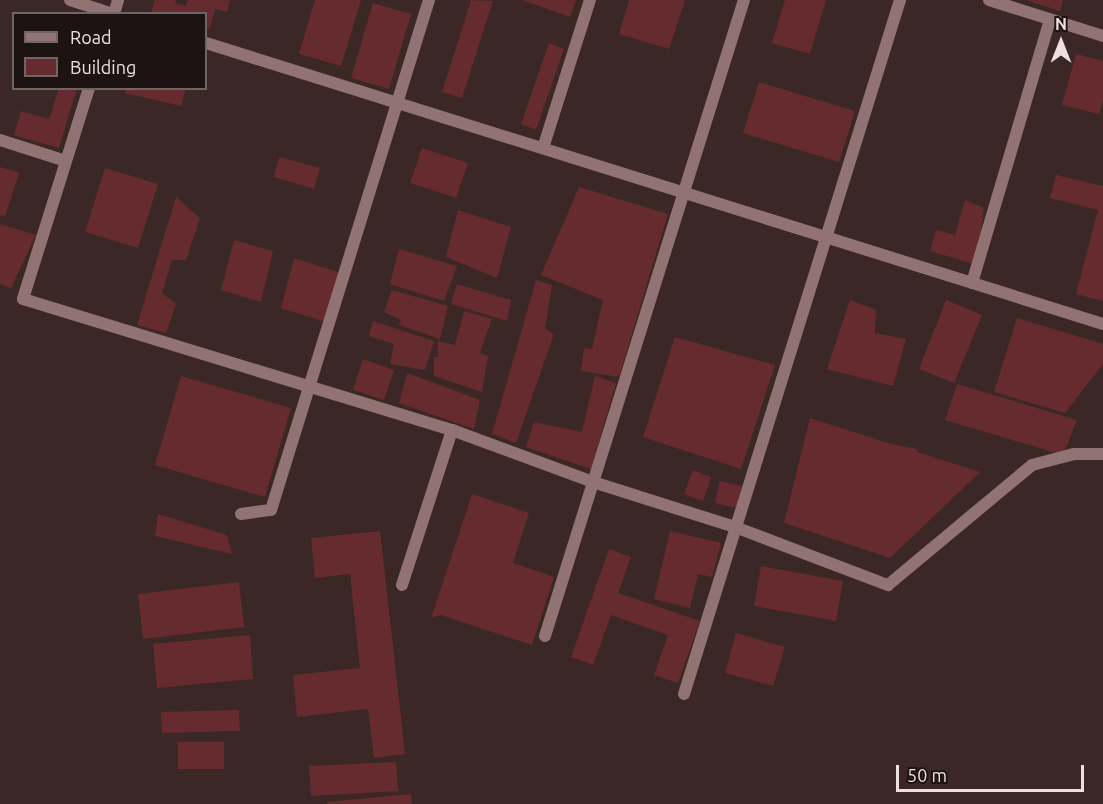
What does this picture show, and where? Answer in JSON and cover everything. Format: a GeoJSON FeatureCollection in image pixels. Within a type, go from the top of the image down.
{"type":"FeatureCollection","features":[{"type":"Feature","properties":{"kind":"street"},"geometry":{"type":"LineString","coordinates":[[70,0],[107,12]]}},
{"type":"Feature","properties":{"kind":"street"},"geometry":{"type":"LineString","coordinates":[[241,514],[271,510],[429,0]]}},
{"type":"Feature","properties":{"kind":"street"},"geometry":{"type":"LineString","coordinates":[[543,148],[590,0]]}},
{"type":"Feature","properties":{"kind":"street"},"geometry":{"type":"LineString","coordinates":[[544,636],[744,0]]}},
{"type":"Feature","properties":{"kind":"street"},"geometry":{"type":"LineString","coordinates":[[684,694],[900,0]]}},
{"type":"Feature","properties":{"kind":"street"},"geometry":{"type":"LineString","coordinates":[[989,0],[1103,36]]}},
{"type":"Feature","properties":{"kind":"street"},"geometry":{"type":"LineString","coordinates":[[972,282],[1050,20]]}},
{"type":"Feature","properties":{"kind":"street"},"geometry":{"type":"LineString","coordinates":[[207,43],[1103,324]]}},
{"type":"Feature","properties":{"kind":"street"},"geometry":{"type":"LineString","coordinates":[[88,90],[22,299],[452,430],[593,482],[735,527],[888,585],[1032,465],[1074,454],[1103,454]]}},
{"type":"Feature","properties":{"kind":"street"},"geometry":{"type":"LineString","coordinates":[[0,140],[66,161]]}},
{"type":"Feature","properties":{"kind":"street"},"geometry":{"type":"LineString","coordinates":[[402,585],[452,430]]}},
{"type":"Feature","properties":{"kind":"building"},"geometry":{"type":"Polygon","coordinates":[[[155,0],[176,0],[175,3],[186,6],[188,0],[230,0],[227,12],[215,9],[210,28],[207,27],[207,12],[151,12],[155,0]]]}},
{"type":"Feature","properties":{"kind":"building"},"geometry":{"type":"Polygon","coordinates":[[[315,0],[361,0],[341,66],[299,54],[315,0]]]}},
{"type":"Feature","properties":{"kind":"building"},"geometry":{"type":"Polygon","coordinates":[[[471,0],[493,1],[462,98],[442,92],[471,0]]]}},
{"type":"Feature","properties":{"kind":"building"},"geometry":{"type":"Polygon","coordinates":[[[522,0],[576,0],[570,17],[522,0]]]}},
{"type":"Feature","properties":{"kind":"building"},"geometry":{"type":"Polygon","coordinates":[[[629,0],[685,0],[669,49],[619,34],[629,0]]]}},
{"type":"Feature","properties":{"kind":"building"},"geometry":{"type":"Polygon","coordinates":[[[785,0],[826,0],[810,54],[772,43],[785,0]]]}},
{"type":"Feature","properties":{"kind":"building"},"geometry":{"type":"Polygon","coordinates":[[[1026,0],[1063,0],[1060,11],[1026,0]]]}},
{"type":"Feature","properties":{"kind":"building"},"geometry":{"type":"Polygon","coordinates":[[[373,3],[411,14],[389,89],[351,78],[373,3]]]}},
{"type":"Feature","properties":{"kind":"building"},"geometry":{"type":"Polygon","coordinates":[[[549,43],[564,49],[536,130],[521,124],[549,43]]]}},
{"type":"Feature","properties":{"kind":"building"},"geometry":{"type":"Polygon","coordinates":[[[1076,54],[1103,61],[1103,100],[1099,114],[1062,105],[1076,54]]]}},
{"type":"Feature","properties":{"kind":"building"},"geometry":{"type":"Polygon","coordinates":[[[759,82],[855,111],[839,162],[743,133],[759,82]]]}},
{"type":"Feature","properties":{"kind":"building"},"geometry":{"type":"Polygon","coordinates":[[[58,90],[76,90],[59,148],[14,135],[21,111],[49,119],[58,90]]]}},
{"type":"Feature","properties":{"kind":"building"},"geometry":{"type":"Polygon","coordinates":[[[126,90],[185,90],[181,106],[125,93],[126,90]]]}},
{"type":"Feature","properties":{"kind":"building"},"geometry":{"type":"Polygon","coordinates":[[[422,148],[468,163],[456,198],[410,183],[422,148]]]}},
{"type":"Feature","properties":{"kind":"building"},"geometry":{"type":"Polygon","coordinates":[[[279,157],[320,168],[314,189],[274,177],[279,157]]]}},
{"type":"Feature","properties":{"kind":"building"},"geometry":{"type":"Polygon","coordinates":[[[0,167],[19,173],[5,216],[0,215],[0,167]]]}},
{"type":"Feature","properties":{"kind":"building"},"geometry":{"type":"Polygon","coordinates":[[[105,168],[158,184],[138,248],[85,232],[105,168]]]}},
{"type":"Feature","properties":{"kind":"building"},"geometry":{"type":"Polygon","coordinates":[[[1056,175],[1103,186],[1103,301],[1076,294],[1098,210],[1050,198],[1056,175]]]}},
{"type":"Feature","properties":{"kind":"building"},"geometry":{"type":"Polygon","coordinates":[[[579,187],[668,214],[619,377],[581,371],[584,348],[592,349],[603,300],[541,275],[579,187]]]}},
{"type":"Feature","properties":{"kind":"building"},"geometry":{"type":"Polygon","coordinates":[[[176,197],[200,218],[186,260],[172,260],[162,293],[176,304],[166,333],[137,325],[176,197]]]}},
{"type":"Feature","properties":{"kind":"building"},"geometry":{"type":"Polygon","coordinates":[[[965,200],[984,208],[977,265],[930,251],[936,230],[955,235],[965,200]]]}},
{"type":"Feature","properties":{"kind":"building"},"geometry":{"type":"Polygon","coordinates":[[[458,210],[511,227],[497,278],[446,257],[458,210]]]}},
{"type":"Feature","properties":{"kind":"building"},"geometry":{"type":"Polygon","coordinates":[[[0,224],[36,235],[11,288],[0,284],[0,224]]]}},
{"type":"Feature","properties":{"kind":"building"},"geometry":{"type":"Polygon","coordinates":[[[234,240],[273,251],[261,302],[221,290],[234,240]]]}},
{"type":"Feature","properties":{"kind":"building"},"geometry":{"type":"Polygon","coordinates":[[[399,249],[457,266],[444,301],[390,284],[399,249]]]}},
{"type":"Feature","properties":{"kind":"building"},"geometry":{"type":"Polygon","coordinates":[[[294,258],[341,273],[325,322],[281,308],[294,258]]]}},
{"type":"Feature","properties":{"kind":"building"},"geometry":{"type":"Polygon","coordinates":[[[536,280],[552,285],[545,329],[554,334],[516,443],[492,434],[536,280]]]}},
{"type":"Feature","properties":{"kind":"building"},"geometry":{"type":"Polygon","coordinates":[[[457,284],[511,300],[507,321],[451,304],[457,284]]]}},
{"type":"Feature","properties":{"kind":"building"},"geometry":{"type":"Polygon","coordinates":[[[392,290],[448,306],[440,339],[399,325],[401,320],[384,312],[392,290]]]}},
{"type":"Feature","properties":{"kind":"building"},"geometry":{"type":"Polygon","coordinates":[[[850,300],[876,310],[875,333],[906,339],[893,386],[827,369],[850,300]]]}},
{"type":"Feature","properties":{"kind":"building"},"geometry":{"type":"Polygon","coordinates":[[[946,300],[982,315],[954,383],[919,369],[946,300]]]}},
{"type":"Feature","properties":{"kind":"building"},"geometry":{"type":"Polygon","coordinates":[[[464,311],[492,319],[480,353],[488,356],[482,392],[434,376],[434,357],[438,357],[438,341],[455,345],[464,311]]]}},
{"type":"Feature","properties":{"kind":"building"},"geometry":{"type":"Polygon","coordinates":[[[1017,318],[1103,344],[1103,364],[1065,413],[994,392],[1017,318]]]}},
{"type":"Feature","properties":{"kind":"building"},"geometry":{"type":"Polygon","coordinates":[[[373,321],[434,341],[425,370],[390,364],[394,344],[369,336],[373,321]]]}},
{"type":"Feature","properties":{"kind":"building"},"geometry":{"type":"Polygon","coordinates":[[[675,337],[775,365],[741,469],[643,437],[675,337]]]}},
{"type":"Feature","properties":{"kind":"building"},"geometry":{"type":"Polygon","coordinates":[[[363,359],[394,370],[384,400],[353,390],[363,359]]]}},
{"type":"Feature","properties":{"kind":"building"},"geometry":{"type":"Polygon","coordinates":[[[407,373],[480,400],[474,429],[399,403],[407,373]]]}},
{"type":"Feature","properties":{"kind":"building"},"geometry":{"type":"Polygon","coordinates":[[[181,376],[291,408],[265,497],[155,465],[181,376]]]}},
{"type":"Feature","properties":{"kind":"building"},"geometry":{"type":"Polygon","coordinates":[[[595,376],[616,383],[591,469],[526,447],[534,422],[582,432],[595,376]]]}},
{"type":"Feature","properties":{"kind":"building"},"geometry":{"type":"Polygon","coordinates":[[[957,384],[1077,420],[1063,455],[945,420],[957,384]]]}},
{"type":"Feature","properties":{"kind":"building"},"geometry":{"type":"Polygon","coordinates":[[[810,418],[891,444],[917,449],[917,452],[980,472],[890,558],[784,523],[810,418]]]}},
{"type":"Feature","properties":{"kind":"building"},"geometry":{"type":"Polygon","coordinates":[[[693,470],[711,477],[703,501],[684,494],[693,470]]]}},
{"type":"Feature","properties":{"kind":"building"},"geometry":{"type":"Polygon","coordinates":[[[720,481],[742,486],[736,508],[715,503],[720,481]]]}},
{"type":"Feature","properties":{"kind":"building"},"geometry":{"type":"Polygon","coordinates":[[[472,494],[529,513],[513,563],[554,577],[532,645],[441,615],[431,618],[472,494]]]}},
{"type":"Feature","properties":{"kind":"building"},"geometry":{"type":"Polygon","coordinates":[[[158,514],[227,535],[232,554],[155,536],[158,514]]]}},
{"type":"Feature","properties":{"kind":"building"},"geometry":{"type":"Polygon","coordinates":[[[380,531],[405,754],[374,758],[368,709],[297,717],[293,675],[360,668],[350,574],[315,578],[311,538],[380,531]]]}},
{"type":"Feature","properties":{"kind":"building"},"geometry":{"type":"Polygon","coordinates":[[[670,531],[721,543],[712,577],[698,574],[690,608],[654,599],[670,531]]]}},
{"type":"Feature","properties":{"kind":"building"},"geometry":{"type":"Polygon","coordinates":[[[609,549],[631,557],[618,593],[700,621],[678,683],[654,675],[668,635],[611,615],[593,665],[571,657],[609,549]]]}},
{"type":"Feature","properties":{"kind":"building"},"geometry":{"type":"Polygon","coordinates":[[[761,566],[843,581],[836,621],[754,606],[761,566]]]}},
{"type":"Feature","properties":{"kind":"building"},"geometry":{"type":"Polygon","coordinates":[[[239,582],[244,627],[143,639],[138,594],[239,582]]]}},
{"type":"Feature","properties":{"kind":"building"},"geometry":{"type":"Polygon","coordinates":[[[736,633],[785,647],[773,686],[725,673],[736,633]]]}},
{"type":"Feature","properties":{"kind":"building"},"geometry":{"type":"Polygon","coordinates":[[[250,635],[253,679],[157,688],[153,644],[250,635]]]}},
{"type":"Feature","properties":{"kind":"building"},"geometry":{"type":"Polygon","coordinates":[[[239,710],[240,731],[162,733],[161,712],[239,710]]]}},
{"type":"Feature","properties":{"kind":"building"},"geometry":{"type":"Polygon","coordinates":[[[178,742],[224,742],[224,769],[178,769],[178,742]]]}},
{"type":"Feature","properties":{"kind":"building"},"geometry":{"type":"Polygon","coordinates":[[[396,762],[398,791],[311,796],[309,766],[396,762]]]}},
{"type":"Feature","properties":{"kind":"building"},"geometry":{"type":"Polygon","coordinates":[[[411,794],[412,804],[327,804],[327,802],[411,794]]]}}]}
